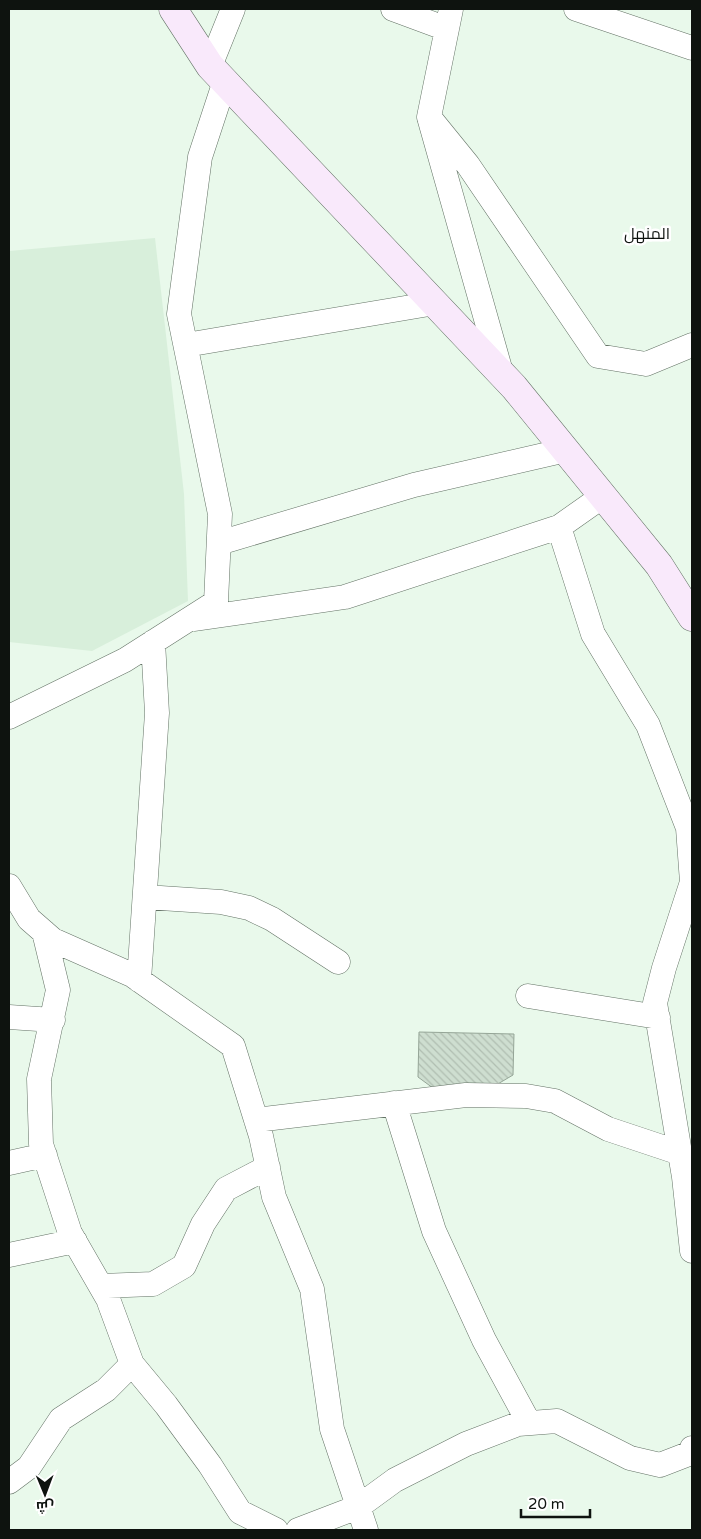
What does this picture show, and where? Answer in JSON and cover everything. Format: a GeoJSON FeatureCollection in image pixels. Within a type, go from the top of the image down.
{"type":"FeatureCollection","features":[{"type":"Feature","properties":{"kind":"street"},"geometry":{"type":"LineString","coordinates":[[173,9],[218,74],[514,386],[659,566],[692,617]]}},
{"type":"Feature","properties":{"kind":"street"},"geometry":{"type":"LineString","coordinates":[[9,717],[125,660],[216,602],[220,514],[179,314],[200,157],[233,9]]}},
{"type":"Feature","properties":{"kind":"street"},"geometry":{"type":"LineString","coordinates":[[393,9],[449,19],[429,117],[500,372]]}},
{"type":"Feature","properties":{"kind":"street"},"geometry":{"type":"LineString","coordinates":[[576,9],[692,48]]}},
{"type":"Feature","properties":{"kind":"street"},"geometry":{"type":"LineString","coordinates":[[429,117],[468,165],[598,356],[646,364],[692,345]]}},
{"type":"Feature","properties":{"kind":"street"},"geometry":{"type":"LineString","coordinates":[[186,345],[435,303]]}},
{"type":"Feature","properties":{"kind":"street"},"geometry":{"type":"LineString","coordinates":[[219,543],[414,484],[566,450]]}},
{"type":"Feature","properties":{"kind":"street"},"geometry":{"type":"LineString","coordinates":[[188,620],[344,597],[559,527],[603,496]]}},
{"type":"Feature","properties":{"kind":"street"},"geometry":{"type":"LineString","coordinates":[[559,527],[593,634],[648,725],[688,828],[692,882],[664,968],[655,1003],[680,1153],[692,1251]]}},
{"type":"Feature","properties":{"kind":"street"},"geometry":{"type":"LineString","coordinates":[[139,980],[157,713],[152,642]]}},
{"type":"Feature","properties":{"kind":"street"},"geometry":{"type":"LineString","coordinates":[[9,886],[29,919],[53,940],[139,980],[233,1046],[256,1120],[274,1197],[312,1289],[332,1429],[366,1530]]}},
{"type":"Feature","properties":{"kind":"street"},"geometry":{"type":"LineString","coordinates":[[145,897],[221,902],[249,908],[272,919],[338,962]]}},
{"type":"Feature","properties":{"kind":"street"},"geometry":{"type":"LineString","coordinates":[[44,932],[58,990],[39,1079],[41,1144],[70,1233],[108,1299],[132,1364],[166,1405],[199,1450],[240,1512],[276,1530]]}},
{"type":"Feature","properties":{"kind":"street"},"geometry":{"type":"LineString","coordinates":[[528,996],[658,1018]]}},
{"type":"Feature","properties":{"kind":"street"},"geometry":{"type":"LineString","coordinates":[[9,1017],[52,1020]]}},
{"type":"Feature","properties":{"kind":"street"},"geometry":{"type":"LineString","coordinates":[[256,1120],[466,1094],[526,1096],[555,1101],[608,1130],[680,1153]]}},
{"type":"Feature","properties":{"kind":"street"},"geometry":{"type":"LineString","coordinates":[[394,1103],[434,1232],[484,1340],[529,1423]]}},
{"type":"Feature","properties":{"kind":"street"},"geometry":{"type":"LineString","coordinates":[[9,1162],[45,1155]]}},
{"type":"Feature","properties":{"kind":"street"},"geometry":{"type":"LineString","coordinates":[[101,1286],[153,1284],[184,1266],[203,1224],[226,1188],[268,1167]]}},
{"type":"Feature","properties":{"kind":"street"},"geometry":{"type":"LineString","coordinates":[[9,1255],[75,1241]]}},
{"type":"Feature","properties":{"kind":"street"},"geometry":{"type":"LineString","coordinates":[[9,1482],[29,1467],[61,1420],[106,1390],[132,1364]]}},
{"type":"Feature","properties":{"kind":"street"},"geometry":{"type":"LineString","coordinates":[[298,1530],[358,1507],[395,1480],[466,1444],[518,1424],[557,1421],[630,1458],[660,1465],[691,1453],[692,1448]]}},
{"type":"Feature","properties":{"kind":"shaded area"},"geometry":{"type":"Polygon","coordinates":[[[155,238],[184,494],[188,601],[92,651],[9,642],[9,251],[155,238]]]}},
{"type":"Feature","properties":{"kind":"building"},"geometry":{"type":"Polygon","coordinates":[[[419,1032],[514,1034],[513,1075],[491,1088],[437,1091],[418,1077],[419,1032]]]}},
{"type":"Feature","properties":{"kind":"district","name":"المنهل"},"geometry":{"type":"Point","coordinates":[647,233]}}]}
